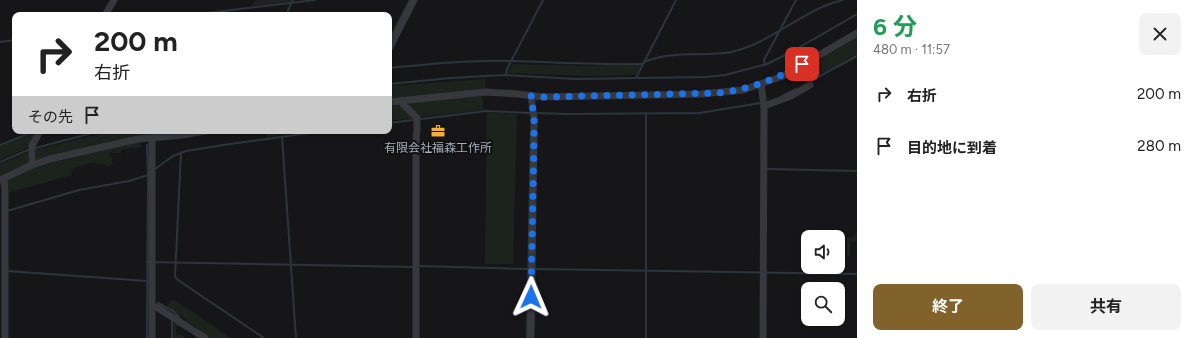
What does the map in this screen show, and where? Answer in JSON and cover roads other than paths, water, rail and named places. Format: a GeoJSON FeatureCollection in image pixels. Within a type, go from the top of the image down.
{"type":"FeatureCollection","features":[{"type":"Feature","properties":{"kind":"street"},"geometry":{"type":"LineString","coordinates":[[107,12],[114,0]]}},
{"type":"Feature","properties":{"kind":"street"},"geometry":{"type":"LineString","coordinates":[[392,43],[414,0]]}},
{"type":"Feature","properties":{"kind":"street"},"geometry":{"type":"LineString","coordinates":[[392,102],[486,92],[543,97],[701,94],[743,90],[782,76],[857,33]]}},
{"type":"Feature","properties":{"kind":"street"},"geometry":{"type":"LineString","coordinates":[[760,84],[764,106],[763,338]]}},
{"type":"Feature","properties":{"kind":"street"},"geometry":{"type":"LineString","coordinates":[[764,106],[791,96],[810,85]]}},
{"type":"Feature","properties":{"kind":"street"},"geometry":{"type":"LineString","coordinates":[[531,96],[533,113],[531,338]]}},
{"type":"Feature","properties":{"kind":"street"},"geometry":{"type":"LineString","coordinates":[[402,100],[403,104],[417,119],[416,338]]}},
{"type":"Feature","properties":{"kind":"street"},"geometry":{"type":"LineString","coordinates":[[32,165],[32,149],[39,134]]}},
{"type":"Feature","properties":{"kind":"street"},"geometry":{"type":"LineString","coordinates":[[5,338],[5,184],[2,179],[32,165],[50,159],[138,139],[183,134]]}},
{"type":"Feature","properties":{"kind":"street"},"geometry":{"type":"LineString","coordinates":[[152,138],[152,338]]}},
{"type":"Feature","properties":{"kind":"street"},"geometry":{"type":"LineString","coordinates":[[153,306],[205,338]]}},
{"type":"Feature","properties":{"kind":"waterway"},"geometry":{"type":"LineString","coordinates":[[287,12],[293,0]]}},
{"type":"Feature","properties":{"kind":"waterway"},"geometry":{"type":"LineString","coordinates":[[215,12],[315,0]]}},
{"type":"Feature","properties":{"kind":"waterway"},"geometry":{"type":"LineString","coordinates":[[392,35],[410,0]]}},
{"type":"Feature","properties":{"kind":"waterway"},"geometry":{"type":"LineString","coordinates":[[506,75],[507,69],[543,0]]}},
{"type":"Feature","properties":{"kind":"waterway"},"geometry":{"type":"LineString","coordinates":[[636,78],[676,0]]}},
{"type":"Feature","properties":{"kind":"waterway"},"geometry":{"type":"LineString","coordinates":[[765,65],[764,60],[796,0]]}},
{"type":"Feature","properties":{"kind":"waterway"},"geometry":{"type":"LineString","coordinates":[[644,62],[659,57],[684,54],[732,52],[763,40],[815,10],[843,0]]}},
{"type":"Feature","properties":{"kind":"waterway"},"geometry":{"type":"LineString","coordinates":[[392,84],[504,75],[576,79],[705,77],[725,75],[767,64],[793,51],[857,14]]}},
{"type":"Feature","properties":{"kind":"waterway"},"geometry":{"type":"LineString","coordinates":[[0,42],[12,40]]}},
{"type":"Feature","properties":{"kind":"waterway"},"geometry":{"type":"LineString","coordinates":[[809,82],[857,56]]}},
{"type":"Feature","properties":{"kind":"waterway"},"geometry":{"type":"LineString","coordinates":[[392,68],[480,61],[643,64]]}},
{"type":"Feature","properties":{"kind":"waterway"},"geometry":{"type":"LineString","coordinates":[[782,96],[796,89]]}},
{"type":"Feature","properties":{"kind":"waterway"},"geometry":{"type":"LineString","coordinates":[[535,113],[699,113],[761,103]]}},
{"type":"Feature","properties":{"kind":"waterway"},"geometry":{"type":"LineString","coordinates":[[392,123],[486,111],[531,113]]}},
{"type":"Feature","properties":{"kind":"waterway"},"geometry":{"type":"LineString","coordinates":[[646,114],[646,338]]}},
{"type":"Feature","properties":{"kind":"waterway"},"geometry":{"type":"LineString","coordinates":[[527,338],[531,130]]}},
{"type":"Feature","properties":{"kind":"waterway"},"geometry":{"type":"LineString","coordinates":[[0,145],[28,134]]}},
{"type":"Feature","properties":{"kind":"waterway"},"geometry":{"type":"LineString","coordinates":[[0,162],[28,150],[89,134]]}},
{"type":"Feature","properties":{"kind":"waterway"},"geometry":{"type":"LineString","coordinates":[[155,169],[173,156],[186,151],[302,134]]}},
{"type":"Feature","properties":{"kind":"waterway"},"geometry":{"type":"LineString","coordinates":[[282,137],[296,338]]}},
{"type":"Feature","properties":{"kind":"waterway"},"geometry":{"type":"LineString","coordinates":[[7,211],[79,190],[129,181],[148,175],[147,145]]}},
{"type":"Feature","properties":{"kind":"waterway"},"geometry":{"type":"LineString","coordinates":[[181,152],[175,277],[264,338]]}},
{"type":"Feature","properties":{"kind":"waterway"},"geometry":{"type":"LineString","coordinates":[[767,169],[857,171]]}},
{"type":"Feature","properties":{"kind":"waterway"},"geometry":{"type":"LineString","coordinates":[[147,338],[148,175]]}},
{"type":"Feature","properties":{"kind":"waterway"},"geometry":{"type":"LineString","coordinates":[[147,262],[413,267]]}},
{"type":"Feature","properties":{"kind":"waterway"},"geometry":{"type":"LineString","coordinates":[[418,266],[530,269]]}},
{"type":"Feature","properties":{"kind":"waterway"},"geometry":{"type":"LineString","coordinates":[[534,269],[857,274]]}},
{"type":"Feature","properties":{"kind":"waterway"},"geometry":{"type":"LineString","coordinates":[[7,271],[147,281]]}},
{"type":"Feature","properties":{"kind":"waterway"},"geometry":{"type":"LineString","coordinates":[[158,303],[173,311],[179,317]]}},
{"type":"Feature","properties":{"kind":"waterway"},"geometry":{"type":"LineString","coordinates":[[172,338],[173,319]]}},
{"type":"Feature","properties":{"kind":"place","name":"有限会社福森工作所"},"geometry":{"type":"Point","coordinates":[438,131]}}]}
